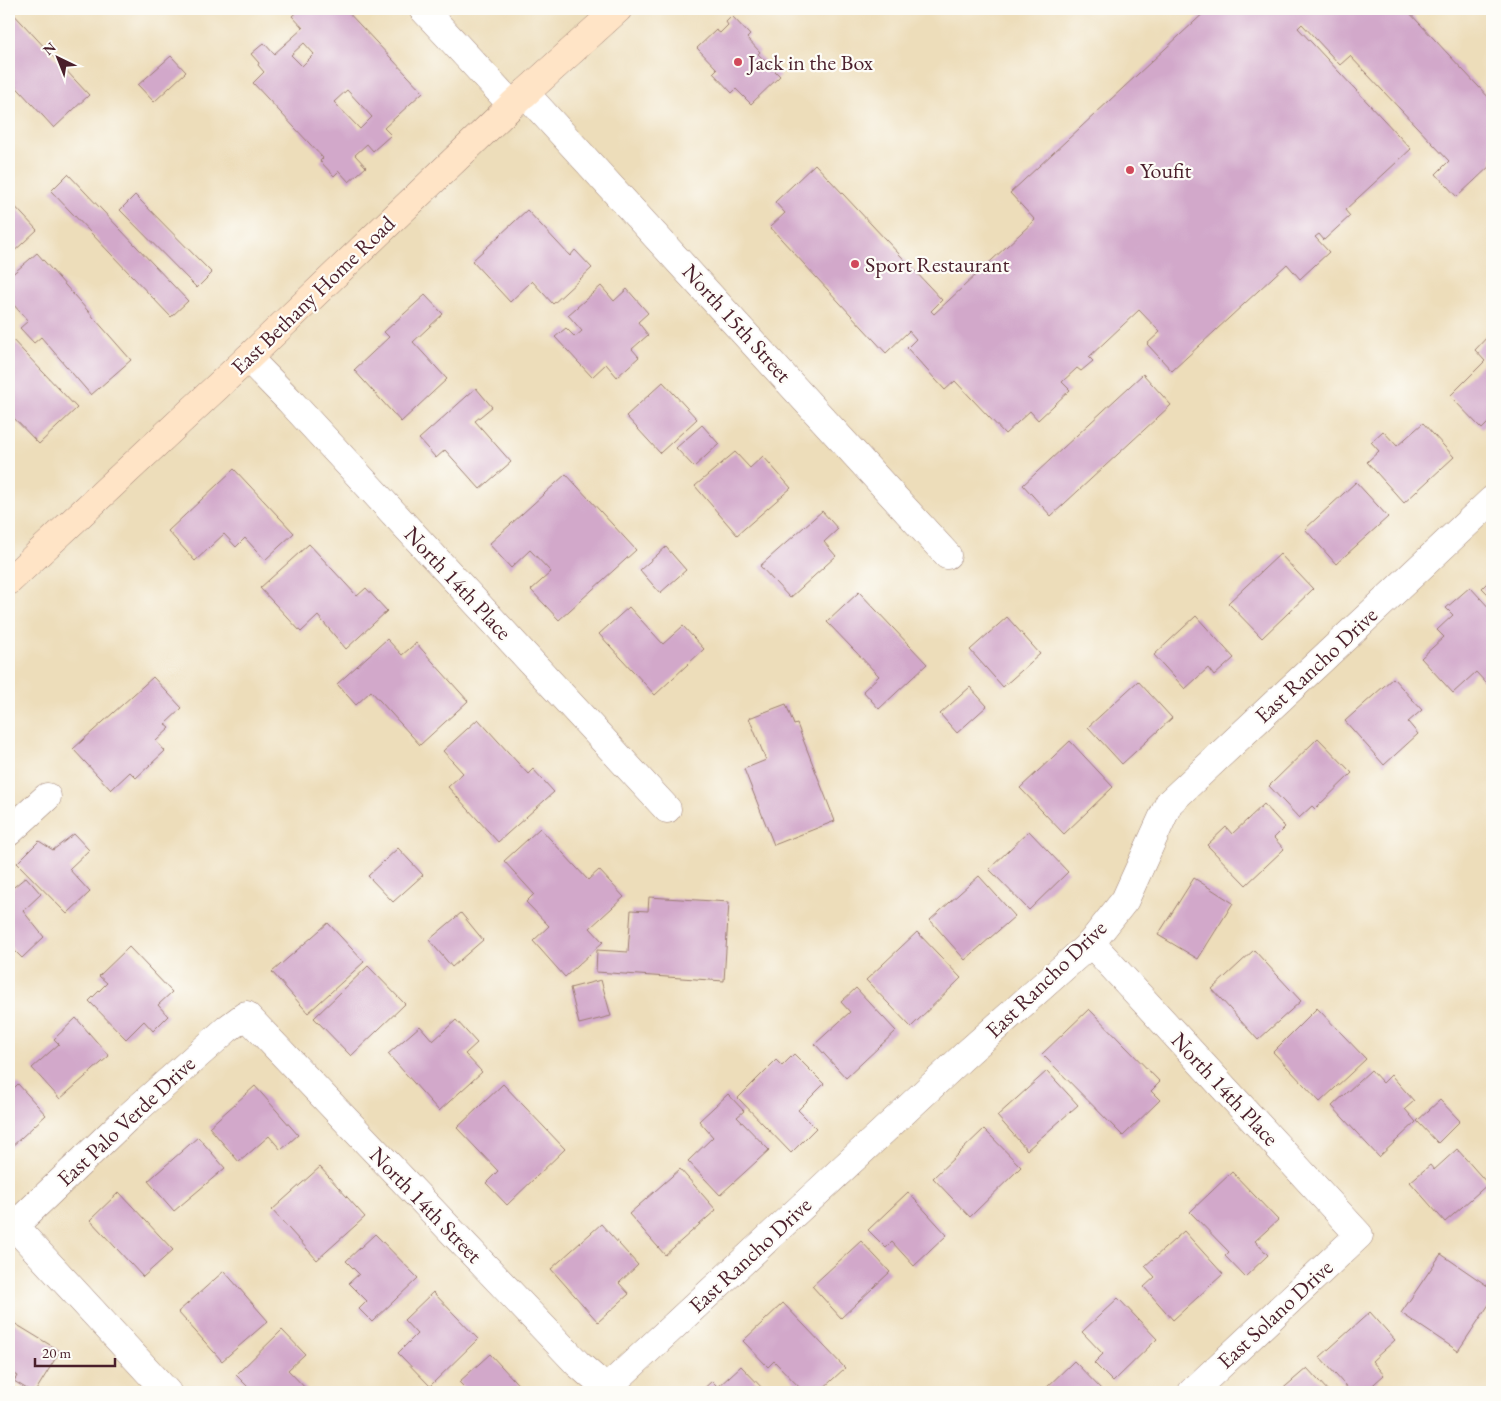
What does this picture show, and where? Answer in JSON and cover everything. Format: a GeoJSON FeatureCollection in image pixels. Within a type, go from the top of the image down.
{"type":"FeatureCollection","features":[{"type":"Feature","properties":{"kind":"main road","name":"East Bethany Home Road"},"geometry":{"type":"LineString","coordinates":[[9,581],[248,358],[519,99],[618,9]]}},
{"type":"Feature","properties":{"kind":"street","name":"North 15th Street"},"geometry":{"type":"LineString","coordinates":[[423,9],[519,99],[947,555]]}},
{"type":"Feature","properties":{"kind":"street","name":"North 14th Place"},"geometry":{"type":"LineString","coordinates":[[248,358],[667,809]]}},
{"type":"Feature","properties":{"kind":"street","name":"East Rancho Drive"},"geometry":{"type":"LineString","coordinates":[[608,1390],[957,1063],[1091,944],[1125,900],[1169,803],[1492,500]]}},
{"type":"Feature","properties":{"kind":"street"},"geometry":{"type":"LineString","coordinates":[[9,832],[47,797]]}},
{"type":"Feature","properties":{"kind":"street","name":"North 14th Place"},"geometry":{"type":"LineString","coordinates":[[1091,944],[1359,1235]]}},
{"type":"Feature","properties":{"kind":"street","name":"North 14th Street"},"geometry":{"type":"LineString","coordinates":[[246,1015],[571,1357],[608,1390]]}},
{"type":"Feature","properties":{"kind":"street","name":"East Palo Verde Drive"},"geometry":{"type":"LineString","coordinates":[[11,1228],[126,1119],[227,1029],[246,1015]]}},
{"type":"Feature","properties":{"kind":"street"},"geometry":{"type":"LineString","coordinates":[[11,1228],[167,1392]]}},
{"type":"Feature","properties":{"kind":"street","name":"East Solano Drive"},"geometry":{"type":"LineString","coordinates":[[1192,1392],[1359,1235]]}},
{"type":"Feature","properties":{"kind":"building"},"geometry":{"type":"Polygon","coordinates":[[[9,9],[89,95],[54,128],[9,79],[9,9]]]}},
{"type":"Feature","properties":{"kind":"building"},"geometry":{"type":"Polygon","coordinates":[[[300,9],[345,9],[423,92],[384,128],[391,135],[373,151],[367,144],[355,155],[366,167],[349,182],[339,171],[334,176],[320,161],[323,158],[253,83],[264,72],[251,54],[264,43],[274,54],[303,28],[292,16],[300,9]],[[304,43],[291,55],[302,66],[314,54],[304,43]],[[347,90],[334,102],[360,129],[372,117],[347,90]]]}},
{"type":"Feature","properties":{"kind":"building"},"geometry":{"type":"Polygon","coordinates":[[[1208,9],[1406,9],[1492,101],[1492,164],[1457,197],[1436,174],[1449,161],[1350,56],[1340,65],[1302,24],[1298,28],[1411,149],[1345,210],[1350,216],[1324,240],[1319,234],[1315,237],[1329,252],[1300,279],[1287,264],[1172,371],[1147,344],[1160,332],[1139,310],[1089,357],[1093,361],[1081,371],[1077,368],[1062,382],[1070,390],[1038,420],[1030,411],[1005,434],[955,381],[945,390],[907,348],[916,339],[909,331],[886,353],[770,227],[785,213],[775,202],[815,164],[942,300],[931,311],[934,314],[1035,220],[1010,193],[1208,9]]]}},
{"type":"Feature","properties":{"kind":"building","name":"Jack in the Box"},"geometry":{"type":"Polygon","coordinates":[[[732,16],[750,35],[747,38],[760,52],[758,54],[780,76],[751,104],[736,89],[732,93],[713,73],[717,69],[697,48],[716,30],[720,33],[728,25],[726,22],[732,16]]]}},
{"type":"Feature","properties":{"kind":"building"},"geometry":{"type":"Polygon","coordinates":[[[171,56],[186,72],[154,102],[138,85],[171,56]]]}},
{"type":"Feature","properties":{"kind":"building"},"geometry":{"type":"Polygon","coordinates":[[[68,174],[188,301],[171,317],[51,191],[68,174]]]}},
{"type":"Feature","properties":{"kind":"building"},"geometry":{"type":"Polygon","coordinates":[[[135,195],[212,273],[197,288],[120,210],[135,195]]]}},
{"type":"Feature","properties":{"kind":"building"},"geometry":{"type":"Polygon","coordinates":[[[9,200],[37,230],[9,256],[9,200]]]}},
{"type":"Feature","properties":{"kind":"building"},"geometry":{"type":"Polygon","coordinates":[[[527,210],[570,256],[575,250],[592,268],[553,304],[532,281],[510,302],[472,261],[527,210]]]}},
{"type":"Feature","properties":{"kind":"building"},"geometry":{"type":"Polygon","coordinates":[[[37,253],[131,360],[91,395],[41,337],[34,343],[20,328],[28,321],[12,303],[9,306],[9,277],[37,253]]]}},
{"type":"Feature","properties":{"kind":"building"},"geometry":{"type":"Polygon","coordinates":[[[601,286],[614,301],[627,289],[648,313],[638,322],[648,335],[632,349],[639,357],[617,377],[606,364],[592,377],[555,337],[566,328],[575,337],[582,331],[568,315],[601,286]]]}},
{"type":"Feature","properties":{"kind":"building"},"geometry":{"type":"Polygon","coordinates":[[[425,295],[443,314],[413,342],[447,379],[401,422],[354,370],[389,337],[384,332],[425,295]]]}},
{"type":"Feature","properties":{"kind":"building"},"geometry":{"type":"Polygon","coordinates":[[[1489,335],[1492,338],[1492,419],[1482,429],[1450,396],[1485,361],[1475,350],[1489,335]]]}},
{"type":"Feature","properties":{"kind":"building"},"geometry":{"type":"Polygon","coordinates":[[[9,336],[77,408],[39,444],[9,413],[9,336]]]}},
{"type":"Feature","properties":{"kind":"building"},"geometry":{"type":"Polygon","coordinates":[[[1143,374],[1171,405],[1051,516],[1023,485],[1143,374]]]}},
{"type":"Feature","properties":{"kind":"building"},"geometry":{"type":"Polygon","coordinates":[[[663,382],[697,419],[660,453],[626,416],[663,382]]]}},
{"type":"Feature","properties":{"kind":"building"},"geometry":{"type":"Polygon","coordinates":[[[476,388],[492,407],[475,421],[511,462],[480,489],[445,450],[436,458],[419,439],[476,388]]]}},
{"type":"Feature","properties":{"kind":"building"},"geometry":{"type":"Polygon","coordinates":[[[1423,423],[1454,457],[1404,503],[1367,462],[1379,451],[1371,442],[1383,431],[1397,446],[1423,423]]]}},
{"type":"Feature","properties":{"kind":"building"},"geometry":{"type":"Polygon","coordinates":[[[702,425],[719,444],[694,467],[676,448],[702,425]]]}},
{"type":"Feature","properties":{"kind":"building"},"geometry":{"type":"Polygon","coordinates":[[[735,452],[750,468],[763,456],[791,488],[737,535],[695,486],[735,452]]]}},
{"type":"Feature","properties":{"kind":"building"},"geometry":{"type":"Polygon","coordinates":[[[234,469],[294,533],[265,560],[245,538],[236,547],[224,534],[195,561],[168,531],[234,469]]]}},
{"type":"Feature","properties":{"kind":"building"},"geometry":{"type":"Polygon","coordinates":[[[566,474],[636,550],[559,620],[531,590],[551,572],[530,550],[511,568],[489,544],[566,474]]]}},
{"type":"Feature","properties":{"kind":"building"},"geometry":{"type":"Polygon","coordinates":[[[1356,482],[1388,517],[1336,564],[1305,529],[1356,482]]]}},
{"type":"Feature","properties":{"kind":"building"},"geometry":{"type":"Polygon","coordinates":[[[822,511],[838,529],[824,542],[836,556],[790,598],[760,566],[822,511]]]}},
{"type":"Feature","properties":{"kind":"building"},"geometry":{"type":"Polygon","coordinates":[[[309,544],[357,596],[366,588],[387,611],[346,649],[318,616],[301,632],[260,588],[309,544]]]}},
{"type":"Feature","properties":{"kind":"building"},"geometry":{"type":"Polygon","coordinates":[[[666,547],[686,570],[660,593],[640,570],[666,547]]]}},
{"type":"Feature","properties":{"kind":"building"},"geometry":{"type":"Polygon","coordinates":[[[1280,554],[1313,589],[1262,638],[1228,603],[1280,554]]]}},
{"type":"Feature","properties":{"kind":"building"},"geometry":{"type":"Polygon","coordinates":[[[1492,578],[1492,598],[1482,588],[1492,578]]]}},
{"type":"Feature","properties":{"kind":"building"},"geometry":{"type":"Polygon","coordinates":[[[1470,587],[1492,611],[1492,680],[1487,684],[1476,672],[1453,693],[1421,658],[1444,637],[1437,630],[1453,615],[1446,608],[1470,587]]]}},
{"type":"Feature","properties":{"kind":"building"},"geometry":{"type":"Polygon","coordinates":[[[859,592],[927,664],[879,709],[863,691],[879,676],[827,622],[859,592]]]}},
{"type":"Feature","properties":{"kind":"building"},"geometry":{"type":"Polygon","coordinates":[[[629,607],[663,644],[683,626],[704,649],[655,695],[599,634],[629,607]]]}},
{"type":"Feature","properties":{"kind":"building"},"geometry":{"type":"Polygon","coordinates":[[[1196,616],[1234,658],[1214,676],[1208,668],[1185,689],[1154,655],[1196,616]]]}},
{"type":"Feature","properties":{"kind":"building"},"geometry":{"type":"Polygon","coordinates":[[[1007,617],[1040,654],[1003,687],[970,650],[1007,617]]]}},
{"type":"Feature","properties":{"kind":"building"},"geometry":{"type":"Polygon","coordinates":[[[387,639],[402,655],[416,643],[468,701],[420,745],[371,691],[356,705],[337,684],[387,639]]]}},
{"type":"Feature","properties":{"kind":"building"},"geometry":{"type":"Polygon","coordinates":[[[153,677],[182,708],[165,724],[170,728],[156,741],[165,751],[136,778],[130,772],[111,790],[73,749],[153,677]]]}},
{"type":"Feature","properties":{"kind":"building"},"geometry":{"type":"Polygon","coordinates":[[[1393,678],[1422,710],[1408,722],[1418,734],[1384,765],[1345,721],[1393,678]]]}},
{"type":"Feature","properties":{"kind":"building"},"geometry":{"type":"Polygon","coordinates":[[[1138,681],[1172,718],[1122,764],[1088,727],[1138,681]]]}},
{"type":"Feature","properties":{"kind":"building"},"geometry":{"type":"Polygon","coordinates":[[[970,687],[987,706],[957,733],[940,714],[970,687]]]}},
{"type":"Feature","properties":{"kind":"building"},"geometry":{"type":"Polygon","coordinates":[[[786,704],[794,725],[797,724],[835,821],[774,845],[744,769],[766,760],[749,718],[786,704]]]}},
{"type":"Feature","properties":{"kind":"building"},"geometry":{"type":"Polygon","coordinates":[[[478,719],[528,774],[533,769],[554,792],[498,842],[448,787],[463,773],[443,751],[478,719]]]}},
{"type":"Feature","properties":{"kind":"building"},"geometry":{"type":"Polygon","coordinates":[[[1318,738],[1352,773],[1315,809],[1312,806],[1299,818],[1269,786],[1318,738]]]}},
{"type":"Feature","properties":{"kind":"building"},"geometry":{"type":"Polygon","coordinates":[[[1070,741],[1113,787],[1064,834],[1020,788],[1070,741]]]}},
{"type":"Feature","properties":{"kind":"building"},"geometry":{"type":"Polygon","coordinates":[[[1264,804],[1285,827],[1274,838],[1284,849],[1246,885],[1207,845],[1226,827],[1232,834],[1264,804]]]}},
{"type":"Feature","properties":{"kind":"building"},"geometry":{"type":"Polygon","coordinates":[[[540,828],[588,880],[599,870],[624,897],[590,928],[603,942],[565,977],[533,941],[549,926],[526,902],[534,894],[504,861],[540,828]]]}},
{"type":"Feature","properties":{"kind":"building"},"geometry":{"type":"Polygon","coordinates":[[[1029,831],[1068,872],[1029,910],[989,869],[1029,831]]]}},
{"type":"Feature","properties":{"kind":"building"},"geometry":{"type":"Polygon","coordinates":[[[74,834],[89,850],[69,869],[90,892],[67,914],[17,863],[39,841],[53,850],[74,834]]]}},
{"type":"Feature","properties":{"kind":"building"},"geometry":{"type":"Polygon","coordinates":[[[398,848],[423,875],[393,902],[368,876],[398,848]]]}},
{"type":"Feature","properties":{"kind":"building"},"geometry":{"type":"Polygon","coordinates":[[[979,876],[1015,916],[965,960],[930,920],[979,876]]]}},
{"type":"Feature","properties":{"kind":"building"},"geometry":{"type":"Polygon","coordinates":[[[26,877],[41,894],[23,911],[44,937],[22,958],[9,945],[9,891],[26,877]]]}},
{"type":"Feature","properties":{"kind":"building"},"geometry":{"type":"Polygon","coordinates":[[[1194,878],[1233,903],[1198,959],[1158,935],[1194,878]]]}},
{"type":"Feature","properties":{"kind":"building"},"geometry":{"type":"Polygon","coordinates":[[[649,897],[729,902],[724,981],[596,972],[597,950],[628,952],[631,910],[648,911],[649,897]]]}},
{"type":"Feature","properties":{"kind":"building"},"geometry":{"type":"Polygon","coordinates":[[[461,913],[483,940],[452,967],[429,940],[461,913]]]}},
{"type":"Feature","properties":{"kind":"building"},"geometry":{"type":"Polygon","coordinates":[[[328,923],[364,962],[308,1013],[272,972],[328,923]]]}},
{"type":"Feature","properties":{"kind":"building"},"geometry":{"type":"Polygon","coordinates":[[[917,932],[961,978],[911,1027],[866,980],[917,932]]]}},
{"type":"Feature","properties":{"kind":"building"},"geometry":{"type":"Polygon","coordinates":[[[129,947],[172,992],[158,1005],[168,1016],[153,1031],[144,1021],[126,1039],[89,1001],[107,983],[99,976],[129,947]]]}},
{"type":"Feature","properties":{"kind":"building"},"geometry":{"type":"Polygon","coordinates":[[[1254,950],[1301,1001],[1258,1040],[1212,989],[1254,950]]]}},
{"type":"Feature","properties":{"kind":"building"},"geometry":{"type":"Polygon","coordinates":[[[368,966],[405,1004],[351,1056],[314,1018],[368,966]]]}},
{"type":"Feature","properties":{"kind":"building"},"geometry":{"type":"Polygon","coordinates":[[[601,980],[611,1016],[579,1024],[570,988],[601,980]]]}},
{"type":"Feature","properties":{"kind":"building"},"geometry":{"type":"Polygon","coordinates":[[[856,988],[896,1031],[846,1078],[815,1044],[850,1012],[841,1002],[856,988]]]}},
{"type":"Feature","properties":{"kind":"building"},"geometry":{"type":"Polygon","coordinates":[[[1317,1008],[1366,1059],[1320,1102],[1273,1052],[1317,1008]]]}},
{"type":"Feature","properties":{"kind":"building"},"geometry":{"type":"Polygon","coordinates":[[[1089,1009],[1160,1082],[1151,1091],[1160,1100],[1123,1136],[1042,1054],[1089,1009]]]}},
{"type":"Feature","properties":{"kind":"building"},"geometry":{"type":"Polygon","coordinates":[[[76,1018],[109,1056],[60,1099],[32,1068],[59,1044],[54,1039],[76,1018]]]}},
{"type":"Feature","properties":{"kind":"building"},"geometry":{"type":"Polygon","coordinates":[[[456,1020],[477,1043],[465,1054],[482,1072],[439,1111],[388,1054],[420,1026],[433,1041],[456,1020]]]}},
{"type":"Feature","properties":{"kind":"building"},"geometry":{"type":"Polygon","coordinates":[[[794,1054],[824,1084],[798,1110],[816,1128],[791,1153],[738,1098],[776,1060],[782,1066],[794,1054]]]}},
{"type":"Feature","properties":{"kind":"building"},"geometry":{"type":"Polygon","coordinates":[[[1371,1070],[1383,1083],[1391,1075],[1414,1101],[1405,1109],[1416,1122],[1379,1157],[1332,1106],[1371,1070]]]}},
{"type":"Feature","properties":{"kind":"building"},"geometry":{"type":"Polygon","coordinates":[[[1047,1071],[1078,1105],[1027,1150],[997,1116],[1047,1071]]]}},
{"type":"Feature","properties":{"kind":"building"},"geometry":{"type":"Polygon","coordinates":[[[18,1084],[46,1115],[9,1149],[9,1093],[18,1084]]]}},
{"type":"Feature","properties":{"kind":"building"},"geometry":{"type":"Polygon","coordinates":[[[503,1084],[565,1149],[507,1205],[486,1183],[498,1171],[457,1128],[503,1084]]]}},
{"type":"Feature","properties":{"kind":"building"},"geometry":{"type":"Polygon","coordinates":[[[255,1086],[298,1135],[281,1150],[269,1136],[239,1162],[209,1127],[255,1086]]]}},
{"type":"Feature","properties":{"kind":"building"},"geometry":{"type":"Polygon","coordinates":[[[728,1094],[744,1111],[737,1117],[769,1150],[720,1195],[688,1161],[713,1137],[699,1121],[728,1094]]]}},
{"type":"Feature","properties":{"kind":"building"},"geometry":{"type":"Polygon","coordinates":[[[1440,1100],[1460,1121],[1438,1143],[1417,1121],[1440,1100]]]}},
{"type":"Feature","properties":{"kind":"building"},"geometry":{"type":"Polygon","coordinates":[[[984,1129],[1021,1167],[970,1217],[933,1178],[984,1129]]]}},
{"type":"Feature","properties":{"kind":"building"},"geometry":{"type":"Polygon","coordinates":[[[198,1137],[225,1168],[174,1211],[148,1181],[198,1137]]]}},
{"type":"Feature","properties":{"kind":"building"},"geometry":{"type":"Polygon","coordinates":[[[1457,1149],[1488,1184],[1445,1222],[1410,1182],[1430,1165],[1434,1170],[1457,1149]]]}},
{"type":"Feature","properties":{"kind":"building"},"geometry":{"type":"Polygon","coordinates":[[[320,1167],[365,1217],[317,1260],[272,1210],[320,1167]]]}},
{"type":"Feature","properties":{"kind":"building"},"geometry":{"type":"Polygon","coordinates":[[[680,1169],[716,1210],[665,1255],[629,1214],[680,1169]]]}},
{"type":"Feature","properties":{"kind":"building"},"geometry":{"type":"Polygon","coordinates":[[[1232,1172],[1278,1220],[1255,1241],[1268,1255],[1245,1277],[1225,1256],[1229,1252],[1190,1212],[1232,1172]]]}},
{"type":"Feature","properties":{"kind":"building"},"geometry":{"type":"Polygon","coordinates":[[[119,1192],[173,1250],[143,1277],[90,1220],[119,1192]]]}},
{"type":"Feature","properties":{"kind":"building"},"geometry":{"type":"Polygon","coordinates":[[[908,1192],[947,1235],[914,1266],[892,1242],[886,1248],[868,1230],[908,1192]]]}},
{"type":"Feature","properties":{"kind":"building"},"geometry":{"type":"Polygon","coordinates":[[[601,1224],[638,1265],[619,1283],[629,1294],[598,1322],[551,1269],[601,1224]]]}},
{"type":"Feature","properties":{"kind":"building"},"geometry":{"type":"Polygon","coordinates":[[[1184,1231],[1223,1274],[1173,1320],[1144,1287],[1155,1277],[1145,1266],[1184,1231]]]}},
{"type":"Feature","properties":{"kind":"building"},"geometry":{"type":"Polygon","coordinates":[[[375,1234],[418,1278],[372,1322],[359,1309],[367,1301],[349,1283],[359,1274],[346,1261],[375,1234]]]}},
{"type":"Feature","properties":{"kind":"building"},"geometry":{"type":"Polygon","coordinates":[[[861,1241],[890,1272],[841,1318],[812,1286],[861,1241]]]}},
{"type":"Feature","properties":{"kind":"building"},"geometry":{"type":"Polygon","coordinates":[[[1441,1254],[1492,1289],[1492,1300],[1458,1351],[1401,1313],[1441,1254]]]}},
{"type":"Feature","properties":{"kind":"building"},"geometry":{"type":"Polygon","coordinates":[[[224,1271],[268,1321],[222,1361],[178,1312],[224,1271]]]}},
{"type":"Feature","properties":{"kind":"building"},"geometry":{"type":"Polygon","coordinates":[[[433,1292],[478,1339],[430,1386],[398,1353],[417,1334],[404,1320],[433,1292]]]}},
{"type":"Feature","properties":{"kind":"building"},"geometry":{"type":"Polygon","coordinates":[[[1118,1298],[1157,1339],[1113,1382],[1094,1363],[1103,1354],[1082,1332],[1118,1298]]]}},
{"type":"Feature","properties":{"kind":"building"},"geometry":{"type":"Polygon","coordinates":[[[783,1303],[845,1368],[819,1392],[804,1392],[774,1361],[768,1367],[743,1341],[783,1303]]]}},
{"type":"Feature","properties":{"kind":"building"},"geometry":{"type":"Polygon","coordinates":[[[1370,1312],[1395,1340],[1372,1361],[1384,1375],[1365,1392],[1351,1392],[1320,1357],[1370,1312]]]}},
{"type":"Feature","properties":{"kind":"building"},"geometry":{"type":"Polygon","coordinates":[[[9,1320],[60,1351],[35,1392],[14,1381],[17,1376],[9,1371],[9,1320]]]}},
{"type":"Feature","properties":{"kind":"building"},"geometry":{"type":"Polygon","coordinates":[[[282,1330],[305,1354],[288,1370],[309,1392],[253,1392],[236,1375],[282,1330]]]}},
{"type":"Feature","properties":{"kind":"building"},"geometry":{"type":"Polygon","coordinates":[[[490,1354],[525,1392],[469,1392],[459,1382],[490,1354]]]}},
{"type":"Feature","properties":{"kind":"building"},"geometry":{"type":"Polygon","coordinates":[[[1074,1361],[1104,1392],[1042,1392],[1074,1361]]]}},
{"type":"Feature","properties":{"kind":"building"},"geometry":{"type":"Polygon","coordinates":[[[741,1366],[766,1392],[700,1392],[712,1381],[718,1387],[741,1366]]]}},
{"type":"Feature","properties":{"kind":"building"},"geometry":{"type":"Polygon","coordinates":[[[1307,1368],[1329,1392],[1279,1392],[1307,1368]]]}},
{"type":"Feature","properties":{"kind":"place","name":"Jack in the Box"},"geometry":{"type":"Point","coordinates":[738,62]}},
{"type":"Feature","properties":{"kind":"place","name":"Youfit"},"geometry":{"type":"Point","coordinates":[1130,170]}},
{"type":"Feature","properties":{"kind":"place","name":"Sport Restaurant"},"geometry":{"type":"Point","coordinates":[855,264]}}]}
